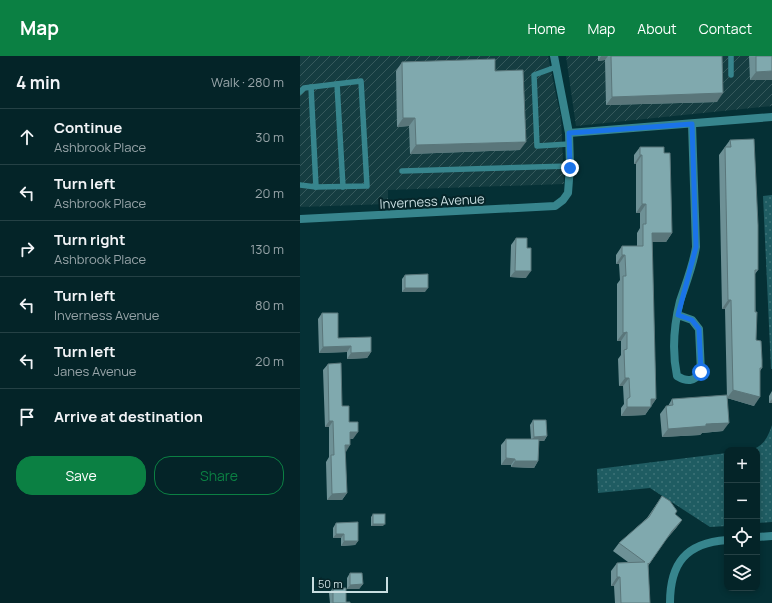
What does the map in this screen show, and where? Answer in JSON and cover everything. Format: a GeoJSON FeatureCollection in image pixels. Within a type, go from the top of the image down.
{"type":"FeatureCollection","features":[{"type":"Feature","properties":{"kind":"street"},"geometry":{"type":"LineString","coordinates":[[554,56],[569,133],[570,166]]}},
{"type":"Feature","properties":{"kind":"street"},"geometry":{"type":"LineString","coordinates":[[569,133],[772,117]]}},
{"type":"Feature","properties":{"kind":"street"},"geometry":{"type":"LineString","coordinates":[[678,315],[692,320],[699,329],[701,372],[697,378],[690,381],[684,380],[677,376],[675,368],[674,341],[678,315],[696,247],[692,124]]}},
{"type":"Feature","properties":{"kind":"street","name":"Inverness Avenue"},"geometry":{"type":"LineString","coordinates":[[300,219],[555,206],[563,200],[568,193],[570,185],[570,166]]}},
{"type":"Feature","properties":{"kind":"street"},"geometry":{"type":"LineString","coordinates":[[760,537],[772,536]]}},
{"type":"Feature","properties":{"kind":"street"},"geometry":{"type":"LineString","coordinates":[[670,603],[671,581],[682,558],[701,544],[724,540]]}},
{"type":"Feature","properties":{"kind":"lane"},"geometry":{"type":"LineString","coordinates":[[731,56],[731,75]]}},
{"type":"Feature","properties":{"kind":"lane"},"geometry":{"type":"LineString","coordinates":[[556,66],[534,75],[537,146],[569,144]]}},
{"type":"Feature","properties":{"kind":"lane"},"geometry":{"type":"LineString","coordinates":[[300,184],[316,187],[367,186],[361,81],[301,88]]}},
{"type":"Feature","properties":{"kind":"lane"},"geometry":{"type":"LineString","coordinates":[[337,84],[342,187]]}},
{"type":"Feature","properties":{"kind":"lane"},"geometry":{"type":"LineString","coordinates":[[311,87],[316,187]]}},
{"type":"Feature","properties":{"kind":"lane"},"geometry":{"type":"LineString","coordinates":[[402,171],[570,166]]}},
{"type":"Feature","properties":{"kind":"shaded area"},"geometry":{"type":"Polygon","coordinates":[[[300,56],[548,56],[561,118],[564,184],[388,190],[388,204],[300,207],[300,56]]]}},
{"type":"Feature","properties":{"kind":"shaded area"},"geometry":{"type":"Polygon","coordinates":[[[566,56],[772,56],[772,106],[576,126],[566,56]]]}},
{"type":"Feature","properties":{"kind":"shaded area"},"geometry":{"type":"Polygon","coordinates":[[[772,195],[772,369],[771,369],[763,196],[772,195]]]}},
{"type":"Feature","properties":{"kind":"shaded area"},"geometry":{"type":"Polygon","coordinates":[[[772,425],[772,522],[760,523],[760,447],[758,447],[769,434],[772,425]]]}},
{"type":"Feature","properties":{"kind":"shaded area"},"geometry":{"type":"Polygon","coordinates":[[[724,453],[724,526],[710,527],[650,488],[598,493],[597,469],[724,453]]]}},
{"type":"Feature","properties":{"kind":"building"},"geometry":{"type":"Polygon","coordinates":[[[611,56],[722,56],[723,93],[612,97],[611,56]]]}},
{"type":"Feature","properties":{"kind":"building"},"geometry":{"type":"Polygon","coordinates":[[[756,56],[772,56],[772,71],[756,72],[756,56]]]}},
{"type":"Feature","properties":{"kind":"building"},"geometry":{"type":"Polygon","coordinates":[[[495,59],[495,71],[523,70],[526,142],[416,145],[415,118],[403,118],[402,62],[495,59]]]}},
{"type":"Feature","properties":{"kind":"building"},"geometry":{"type":"Polygon","coordinates":[[[754,139],[758,225],[758,270],[755,270],[755,312],[757,312],[756,340],[761,341],[762,368],[760,368],[760,397],[733,390],[731,300],[728,300],[725,147],[731,147],[730,140],[754,139]]]}},
{"type":"Feature","properties":{"kind":"building"},"geometry":{"type":"Polygon","coordinates":[[[640,147],[664,147],[664,153],[670,153],[672,233],[652,233],[656,399],[651,399],[651,407],[627,407],[627,399],[630,397],[629,378],[625,378],[624,350],[627,349],[627,332],[623,333],[623,276],[626,276],[625,255],[622,255],[622,246],[643,246],[643,224],[646,224],[646,204],[642,204],[642,155],[640,155],[640,147]]]}},
{"type":"Feature","properties":{"kind":"building"},"geometry":{"type":"Polygon","coordinates":[[[516,238],[527,238],[527,248],[531,248],[531,271],[515,271],[516,238]]]}},
{"type":"Feature","properties":{"kind":"building"},"geometry":{"type":"Polygon","coordinates":[[[428,274],[428,288],[405,288],[405,275],[428,274]]]}},
{"type":"Feature","properties":{"kind":"building"},"geometry":{"type":"Polygon","coordinates":[[[322,313],[338,313],[338,338],[371,337],[371,352],[351,353],[351,346],[323,347],[322,313]]]}},
{"type":"Feature","properties":{"kind":"building"},"geometry":{"type":"Polygon","coordinates":[[[341,363],[342,406],[349,406],[349,422],[358,422],[358,432],[350,432],[350,445],[345,445],[347,493],[332,494],[331,455],[334,455],[333,421],[329,421],[328,364],[341,363]]]}},
{"type":"Feature","properties":{"kind":"building"},"geometry":{"type":"Polygon","coordinates":[[[727,395],[729,423],[706,424],[706,426],[668,429],[666,406],[673,405],[672,399],[727,395]]]}},
{"type":"Feature","properties":{"kind":"building"},"geometry":{"type":"Polygon","coordinates":[[[533,420],[546,420],[547,436],[534,437],[533,420]]]}},
{"type":"Feature","properties":{"kind":"building"},"geometry":{"type":"Polygon","coordinates":[[[506,439],[539,439],[538,461],[515,461],[515,459],[506,458],[506,439]]]}},
{"type":"Feature","properties":{"kind":"building"},"geometry":{"type":"Polygon","coordinates":[[[662,496],[670,501],[677,511],[675,514],[682,520],[672,531],[649,564],[648,563],[650,603],[621,603],[620,577],[617,577],[617,563],[645,562],[619,543],[649,517],[662,496]]]}},
{"type":"Feature","properties":{"kind":"building"},"geometry":{"type":"Polygon","coordinates":[[[373,514],[385,514],[385,524],[373,524],[373,514]]]}},
{"type":"Feature","properties":{"kind":"building"},"geometry":{"type":"Polygon","coordinates":[[[358,522],[358,541],[344,541],[344,534],[336,534],[336,523],[358,522]]]}},
{"type":"Feature","properties":{"kind":"building"},"geometry":{"type":"Polygon","coordinates":[[[350,573],[362,573],[363,584],[350,585],[350,573]]]}},
{"type":"Feature","properties":{"kind":"building"},"geometry":{"type":"Polygon","coordinates":[[[333,588],[346,588],[346,602],[350,603],[333,603],[333,588]]]}},
{"type":"Feature","properties":{"kind":"route"},"geometry":{"type":"LineString","coordinates":[[570,168],[569,133],[692,124],[696,247],[678,315],[692,320],[699,329],[701,372]]}}]}
